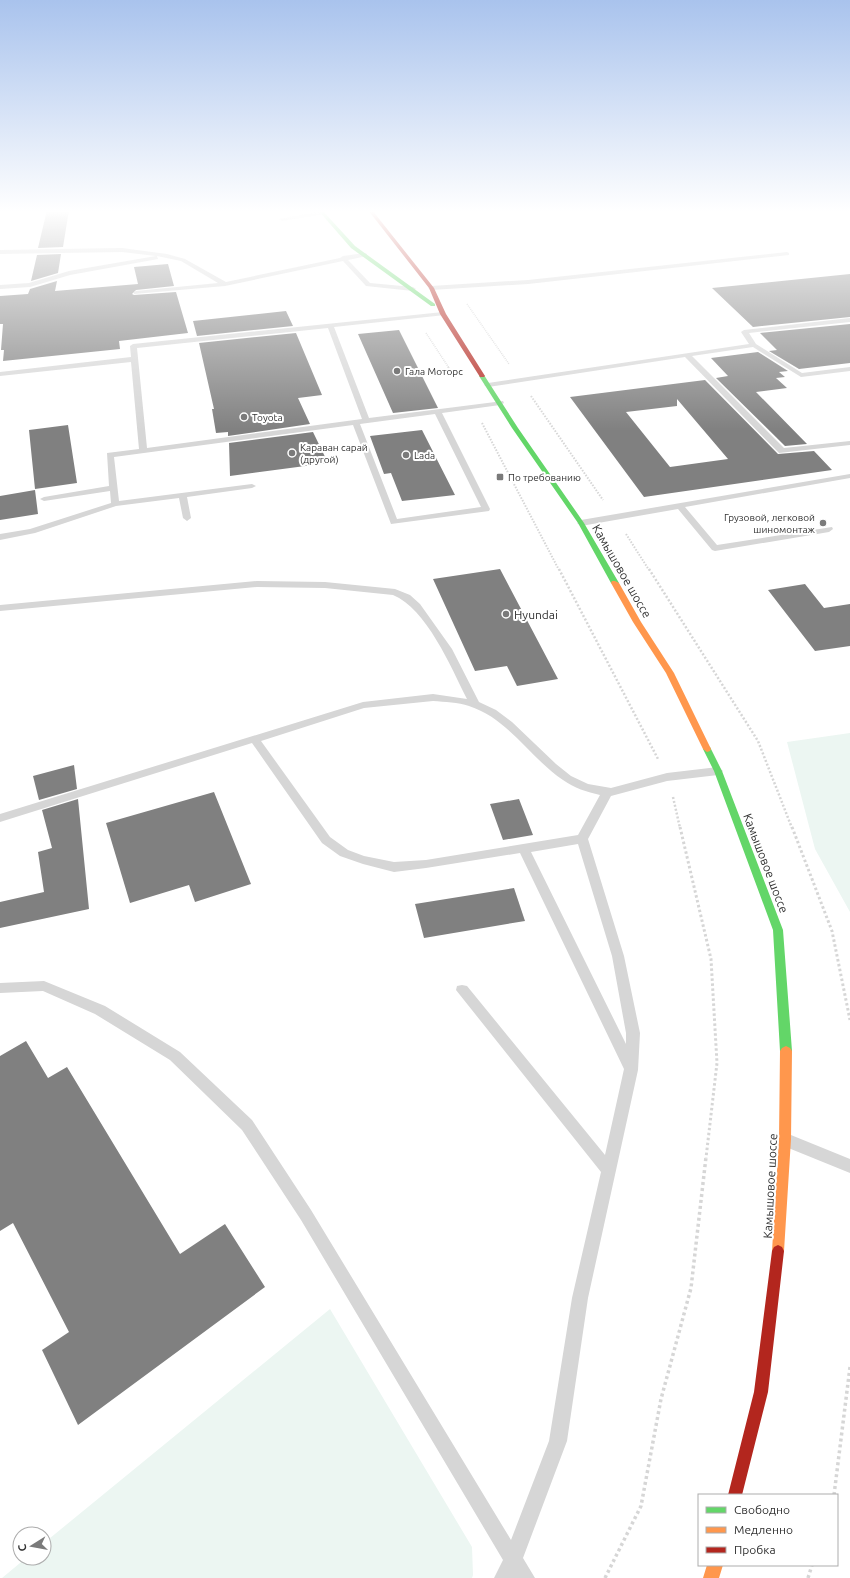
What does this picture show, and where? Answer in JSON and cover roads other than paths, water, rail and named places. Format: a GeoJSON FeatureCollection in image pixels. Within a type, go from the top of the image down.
{"type":"FeatureCollection","features":[{"type":"Feature","properties":{"kind":"main road","name":"Камышовое шоссе"},"geometry":{"type":"LineString","coordinates":[[407,284],[443,314]]}},
{"type":"Feature","properties":{"kind":"main road","name":"Камышовое шоссе"},"geometry":{"type":"LineString","coordinates":[[428,284],[443,314],[543,471],[581,523],[637,622],[670,673],[718,771],[778,930],[786,1034],[785,1140],[778,1259],[761,1392],[736,1494]]}},
{"type":"Feature","properties":{"kind":"main road"},"geometry":{"type":"LineString","coordinates":[[711,1578],[715,1566]]}},
{"type":"Feature","properties":{"kind":"lane"},"geometry":{"type":"LineString","coordinates":[[0,287],[34,284]]}},
{"type":"Feature","properties":{"kind":"lane"},"geometry":{"type":"LineString","coordinates":[[136,293],[225,284]]}},
{"type":"Feature","properties":{"kind":"lane"},"geometry":{"type":"LineString","coordinates":[[367,284],[368,285],[413,288]]}},
{"type":"Feature","properties":{"kind":"lane"},"geometry":{"type":"LineString","coordinates":[[431,288],[504,284]]}},
{"type":"Feature","properties":{"kind":"lane"},"geometry":{"type":"LineString","coordinates":[[143,451],[133,346],[443,314]]}},
{"type":"Feature","properties":{"kind":"lane"},"geometry":{"type":"LineString","coordinates":[[850,320],[744,332],[754,345],[801,375],[850,369]]}},
{"type":"Feature","properties":{"kind":"lane"},"geometry":{"type":"LineString","coordinates":[[330,325],[367,422]]}},
{"type":"Feature","properties":{"kind":"lane"},"geometry":{"type":"LineString","coordinates":[[488,385],[754,345]]}},
{"type":"Feature","properties":{"kind":"lane"},"geometry":{"type":"LineString","coordinates":[[687,355],[782,451],[850,443]]}},
{"type":"Feature","properties":{"kind":"lane"},"geometry":{"type":"LineString","coordinates":[[0,374],[135,359]]}},
{"type":"Feature","properties":{"kind":"lane"},"geometry":{"type":"LineString","coordinates":[[115,504],[110,455],[367,422],[500,403]]}},
{"type":"Feature","properties":{"kind":"lane"},"geometry":{"type":"LineString","coordinates":[[356,423],[394,522],[486,509],[438,412]]}},
{"type":"Feature","properties":{"kind":"lane"},"geometry":{"type":"LineString","coordinates":[[581,523],[850,476]]}},
{"type":"Feature","properties":{"kind":"lane"},"geometry":{"type":"LineString","coordinates":[[0,537],[32,531],[115,504],[252,486]]}},
{"type":"Feature","properties":{"kind":"lane"},"geometry":{"type":"LineString","coordinates":[[44,499],[113,488]]}},
{"type":"Feature","properties":{"kind":"lane"},"geometry":{"type":"LineString","coordinates":[[182,495],[186,518]]}},
{"type":"Feature","properties":{"kind":"lane"},"geometry":{"type":"LineString","coordinates":[[680,506],[715,548],[829,529]]}},
{"type":"Feature","properties":{"kind":"lane"},"geometry":{"type":"LineString","coordinates":[[0,608],[257,584],[325,585],[395,592],[417,606],[452,649],[475,704]]}},
{"type":"Feature","properties":{"kind":"lane"},"geometry":{"type":"LineString","coordinates":[[0,818],[363,705],[405,700],[438,698],[456,699],[475,704],[506,722],[551,767],[566,778],[583,787],[607,792],[668,777],[718,771]]}},
{"type":"Feature","properties":{"kind":"lane"},"geometry":{"type":"LineString","coordinates":[[254,739],[326,840],[344,853],[363,860],[394,867],[426,864],[582,840]]}},
{"type":"Feature","properties":{"kind":"lane"},"geometry":{"type":"LineString","coordinates":[[503,1578],[513,1560],[558,1441],[580,1298],[631,1070],[633,1033],[618,956],[582,840],[607,792]]}},
{"type":"Feature","properties":{"kind":"lane"},"geometry":{"type":"LineString","coordinates":[[524,849],[631,1070]]}},
{"type":"Feature","properties":{"kind":"lane"},"geometry":{"type":"LineString","coordinates":[[0,988],[44,986],[100,1010],[175,1056],[247,1126],[310,1222],[513,1560],[526,1578]]}},
{"type":"Feature","properties":{"kind":"lane"},"geometry":{"type":"LineString","coordinates":[[462,990],[609,1171]]}},
{"type":"Feature","properties":{"kind":"lane"},"geometry":{"type":"LineString","coordinates":[[785,1140],[850,1166]]}},
{"type":"Feature","properties":{"kind":"place","name":"Гала Моторс"},"geometry":{"type":"Point","coordinates":[397,371]}},
{"type":"Feature","properties":{"kind":"place","name":"Toyota"},"geometry":{"type":"Point","coordinates":[244,417]}},
{"type":"Feature","properties":{"kind":"place","name":"Караван сарай (другой)"},"geometry":{"type":"Point","coordinates":[292,453]}},
{"type":"Feature","properties":{"kind":"place","name":"Lada"},"geometry":{"type":"Point","coordinates":[406,455]}},
{"type":"Feature","properties":{"kind":"place","name":"По требованию"},"geometry":{"type":"Point","coordinates":[500,477]}},
{"type":"Feature","properties":{"kind":"place","name":"Грузовой, легковой шиномонтаж"},"geometry":{"type":"Point","coordinates":[823,523]}},
{"type":"Feature","properties":{"kind":"place","name":"Hyundai"},"geometry":{"type":"Point","coordinates":[506,614]}}]}
